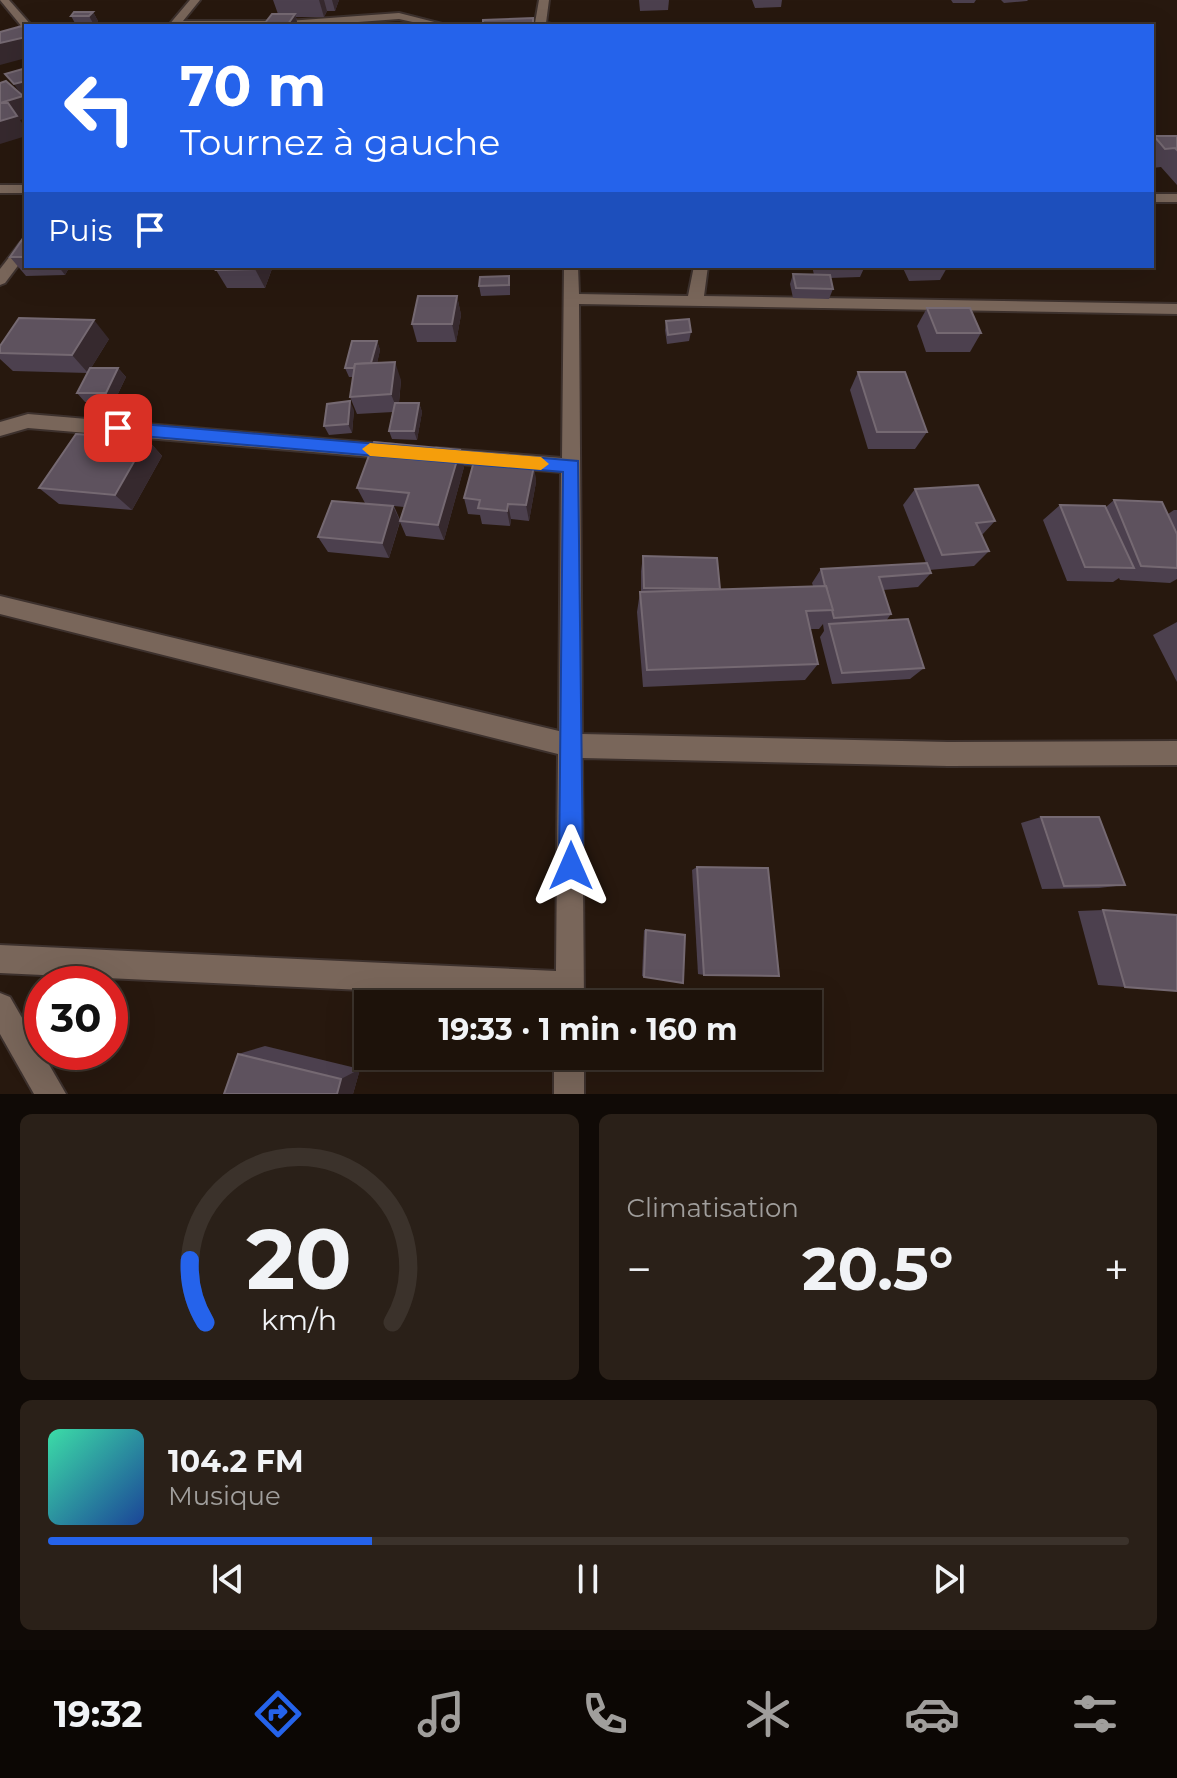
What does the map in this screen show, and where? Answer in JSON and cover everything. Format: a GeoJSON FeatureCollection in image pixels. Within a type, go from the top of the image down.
{"type":"FeatureCollection","features":[{"type":"Feature","properties":{"kind":"street"},"geometry":{"type":"LineString","coordinates":[[3,0],[25,24]]}},
{"type":"Feature","properties":{"kind":"street"},"geometry":{"type":"LineString","coordinates":[[175,24],[195,0]]}},
{"type":"Feature","properties":{"kind":"street"},"geometry":{"type":"LineString","coordinates":[[538,24],[544,0]]}},
{"type":"Feature","properties":{"kind":"street"},"geometry":{"type":"LineString","coordinates":[[288,24],[399,16],[436,24]]}},
{"type":"Feature","properties":{"kind":"street"},"geometry":{"type":"LineString","coordinates":[[0,189],[24,189]]}},
{"type":"Feature","properties":{"kind":"street"},"geometry":{"type":"LineString","coordinates":[[1154,198],[1177,198]]}},
{"type":"Feature","properties":{"kind":"street"},"geometry":{"type":"LineString","coordinates":[[0,280],[24,248]]}},
{"type":"Feature","properties":{"kind":"street"},"geometry":{"type":"LineString","coordinates":[[570,990],[571,268]]}},
{"type":"Feature","properties":{"kind":"street"},"geometry":{"type":"LineString","coordinates":[[695,301],[701,268]]}},
{"type":"Feature","properties":{"kind":"street"},"geometry":{"type":"LineString","coordinates":[[571,299],[1177,309]]}},
{"type":"Feature","properties":{"kind":"street"},"geometry":{"type":"LineString","coordinates":[[0,429],[28,421],[572,466]]}},
{"type":"Feature","properties":{"kind":"street"},"geometry":{"type":"LineString","coordinates":[[0,605],[572,746],[948,754],[1177,753]]}},
{"type":"Feature","properties":{"kind":"street"},"geometry":{"type":"LineString","coordinates":[[0,959],[491,990]]}},
{"type":"Feature","properties":{"kind":"street"},"geometry":{"type":"LineString","coordinates":[[0,1007],[51,1094]]}},
{"type":"Feature","properties":{"kind":"street"},"geometry":{"type":"LineString","coordinates":[[569,1070],[569,1094]]}},
{"type":"Feature","properties":{"kind":"building"},"geometry":{"type":"Polygon","coordinates":[[[74,12],[93,12],[89,16],[71,16],[74,12]]]}},
{"type":"Feature","properties":{"kind":"building"},"geometry":{"type":"Polygon","coordinates":[[[272,14],[295,14],[288,24],[265,23],[272,14]]]}},
{"type":"Feature","properties":{"kind":"building"},"geometry":{"type":"Polygon","coordinates":[[[533,18],[533,24],[483,24],[483,20],[533,18]]]}},
{"type":"Feature","properties":{"kind":"building"},"geometry":{"type":"Polygon","coordinates":[[[22,26],[24,37],[0,43],[0,32],[22,26]]]}},
{"type":"Feature","properties":{"kind":"building"},"geometry":{"type":"Polygon","coordinates":[[[24,69],[24,82],[14,84],[5,74],[24,69]]]}},
{"type":"Feature","properties":{"kind":"building"},"geometry":{"type":"Polygon","coordinates":[[[6,81],[23,96],[0,103],[0,83],[6,81]]]}},
{"type":"Feature","properties":{"kind":"building"},"geometry":{"type":"Polygon","coordinates":[[[0,103],[8,103],[17,116],[0,121],[0,103]]]}},
{"type":"Feature","properties":{"kind":"building"},"geometry":{"type":"Polygon","coordinates":[[[1154,136],[1177,136],[1177,150],[1165,149],[1154,136]]]}},
{"type":"Feature","properties":{"kind":"building"},"geometry":{"type":"Polygon","coordinates":[[[24,237],[24,257],[10,257],[24,237]]]}},
{"type":"Feature","properties":{"kind":"building"},"geometry":{"type":"Polygon","coordinates":[[[217,268],[256,268],[255,269],[217,268]]]}},
{"type":"Feature","properties":{"kind":"building"},"geometry":{"type":"Polygon","coordinates":[[[793,274],[830,275],[833,289],[796,288],[793,274]]]}},
{"type":"Feature","properties":{"kind":"building"},"geometry":{"type":"Polygon","coordinates":[[[509,276],[509,285],[479,286],[480,277],[509,276]]]}},
{"type":"Feature","properties":{"kind":"building"},"geometry":{"type":"Polygon","coordinates":[[[418,296],[457,296],[452,324],[412,324],[418,296]]]}},
{"type":"Feature","properties":{"kind":"building"},"geometry":{"type":"Polygon","coordinates":[[[927,308],[970,308],[981,333],[937,333],[927,308]]]}},
{"type":"Feature","properties":{"kind":"building"},"geometry":{"type":"Polygon","coordinates":[[[19,318],[94,320],[72,355],[0,353],[0,346],[19,318]]]}},
{"type":"Feature","properties":{"kind":"building"},"geometry":{"type":"Polygon","coordinates":[[[689,319],[691,332],[668,335],[666,321],[689,319]]]}},
{"type":"Feature","properties":{"kind":"building"},"geometry":{"type":"Polygon","coordinates":[[[352,341],[377,341],[371,363],[345,368],[352,341]]]}},
{"type":"Feature","properties":{"kind":"building"},"geometry":{"type":"Polygon","coordinates":[[[395,362],[391,394],[350,397],[355,364],[395,362]]]}},
{"type":"Feature","properties":{"kind":"building"},"geometry":{"type":"Polygon","coordinates":[[[90,368],[118,368],[106,393],[77,393],[90,368]]]}},
{"type":"Feature","properties":{"kind":"building"},"geometry":{"type":"Polygon","coordinates":[[[858,372],[905,372],[927,432],[877,432],[858,372]]]}},
{"type":"Feature","properties":{"kind":"building"},"geometry":{"type":"Polygon","coordinates":[[[350,401],[348,424],[324,426],[327,404],[350,401]]]}},
{"type":"Feature","properties":{"kind":"building"},"geometry":{"type":"Polygon","coordinates":[[[395,403],[419,403],[414,431],[389,431],[395,403]]]}},
{"type":"Feature","properties":{"kind":"building"},"geometry":{"type":"Polygon","coordinates":[[[76,434],[147,439],[115,495],[39,488],[76,434]]]}},
{"type":"Feature","properties":{"kind":"building"},"geometry":{"type":"Polygon","coordinates":[[[374,442],[460,450],[438,525],[400,521],[409,493],[357,488],[374,442]]]}},
{"type":"Feature","properties":{"kind":"building"},"geometry":{"type":"Polygon","coordinates":[[[474,461],[534,466],[526,505],[508,504],[507,511],[478,508],[480,500],[464,498],[474,461]]]}},
{"type":"Feature","properties":{"kind":"building"},"geometry":{"type":"Polygon","coordinates":[[[978,485],[995,521],[976,523],[989,551],[942,555],[915,489],[978,485]]]}},
{"type":"Feature","properties":{"kind":"building"},"geometry":{"type":"Polygon","coordinates":[[[1114,500],[1162,502],[1177,534],[1177,568],[1141,566],[1114,500]]]}},
{"type":"Feature","properties":{"kind":"building"},"geometry":{"type":"Polygon","coordinates":[[[332,501],[393,506],[382,543],[318,537],[332,501]]]}},
{"type":"Feature","properties":{"kind":"building"},"geometry":{"type":"Polygon","coordinates":[[[1060,505],[1105,506],[1134,568],[1085,567],[1060,505]]]}},
{"type":"Feature","properties":{"kind":"building"},"geometry":{"type":"Polygon","coordinates":[[[643,556],[717,558],[720,589],[644,588],[643,556]]]}},
{"type":"Feature","properties":{"kind":"building"},"geometry":{"type":"Polygon","coordinates":[[[927,563],[931,573],[879,577],[891,614],[834,618],[821,569],[927,563]]]}},
{"type":"Feature","properties":{"kind":"building"},"geometry":{"type":"Polygon","coordinates":[[[826,586],[833,610],[806,611],[818,664],[647,670],[640,592],[826,586]]]}},
{"type":"Feature","properties":{"kind":"building"},"geometry":{"type":"Polygon","coordinates":[[[908,619],[924,668],[842,673],[829,624],[908,619]]]}},
{"type":"Feature","properties":{"kind":"building"},"geometry":{"type":"Polygon","coordinates":[[[1041,817],[1099,817],[1125,885],[1064,886],[1041,817]]]}},
{"type":"Feature","properties":{"kind":"building"},"geometry":{"type":"Polygon","coordinates":[[[697,867],[768,868],[779,976],[704,975],[697,867]]]}},
{"type":"Feature","properties":{"kind":"building"},"geometry":{"type":"Polygon","coordinates":[[[1103,910],[1177,915],[1177,991],[1125,987],[1103,910]]]}},
{"type":"Feature","properties":{"kind":"building"},"geometry":{"type":"Polygon","coordinates":[[[646,930],[685,935],[683,983],[644,977],[646,930]]]}},
{"type":"Feature","properties":{"kind":"building"},"geometry":{"type":"Polygon","coordinates":[[[238,1054],[341,1079],[337,1094],[224,1094],[238,1054]]]}},
{"type":"Feature","properties":{"kind":"slow traffic"},"geometry":{"type":"LineString","coordinates":[[370,449],[541,464]]}},
{"type":"Feature","properties":{"kind":"route"},"geometry":{"type":"LineString","coordinates":[[118,428],[572,466],[571,866]]}}]}
